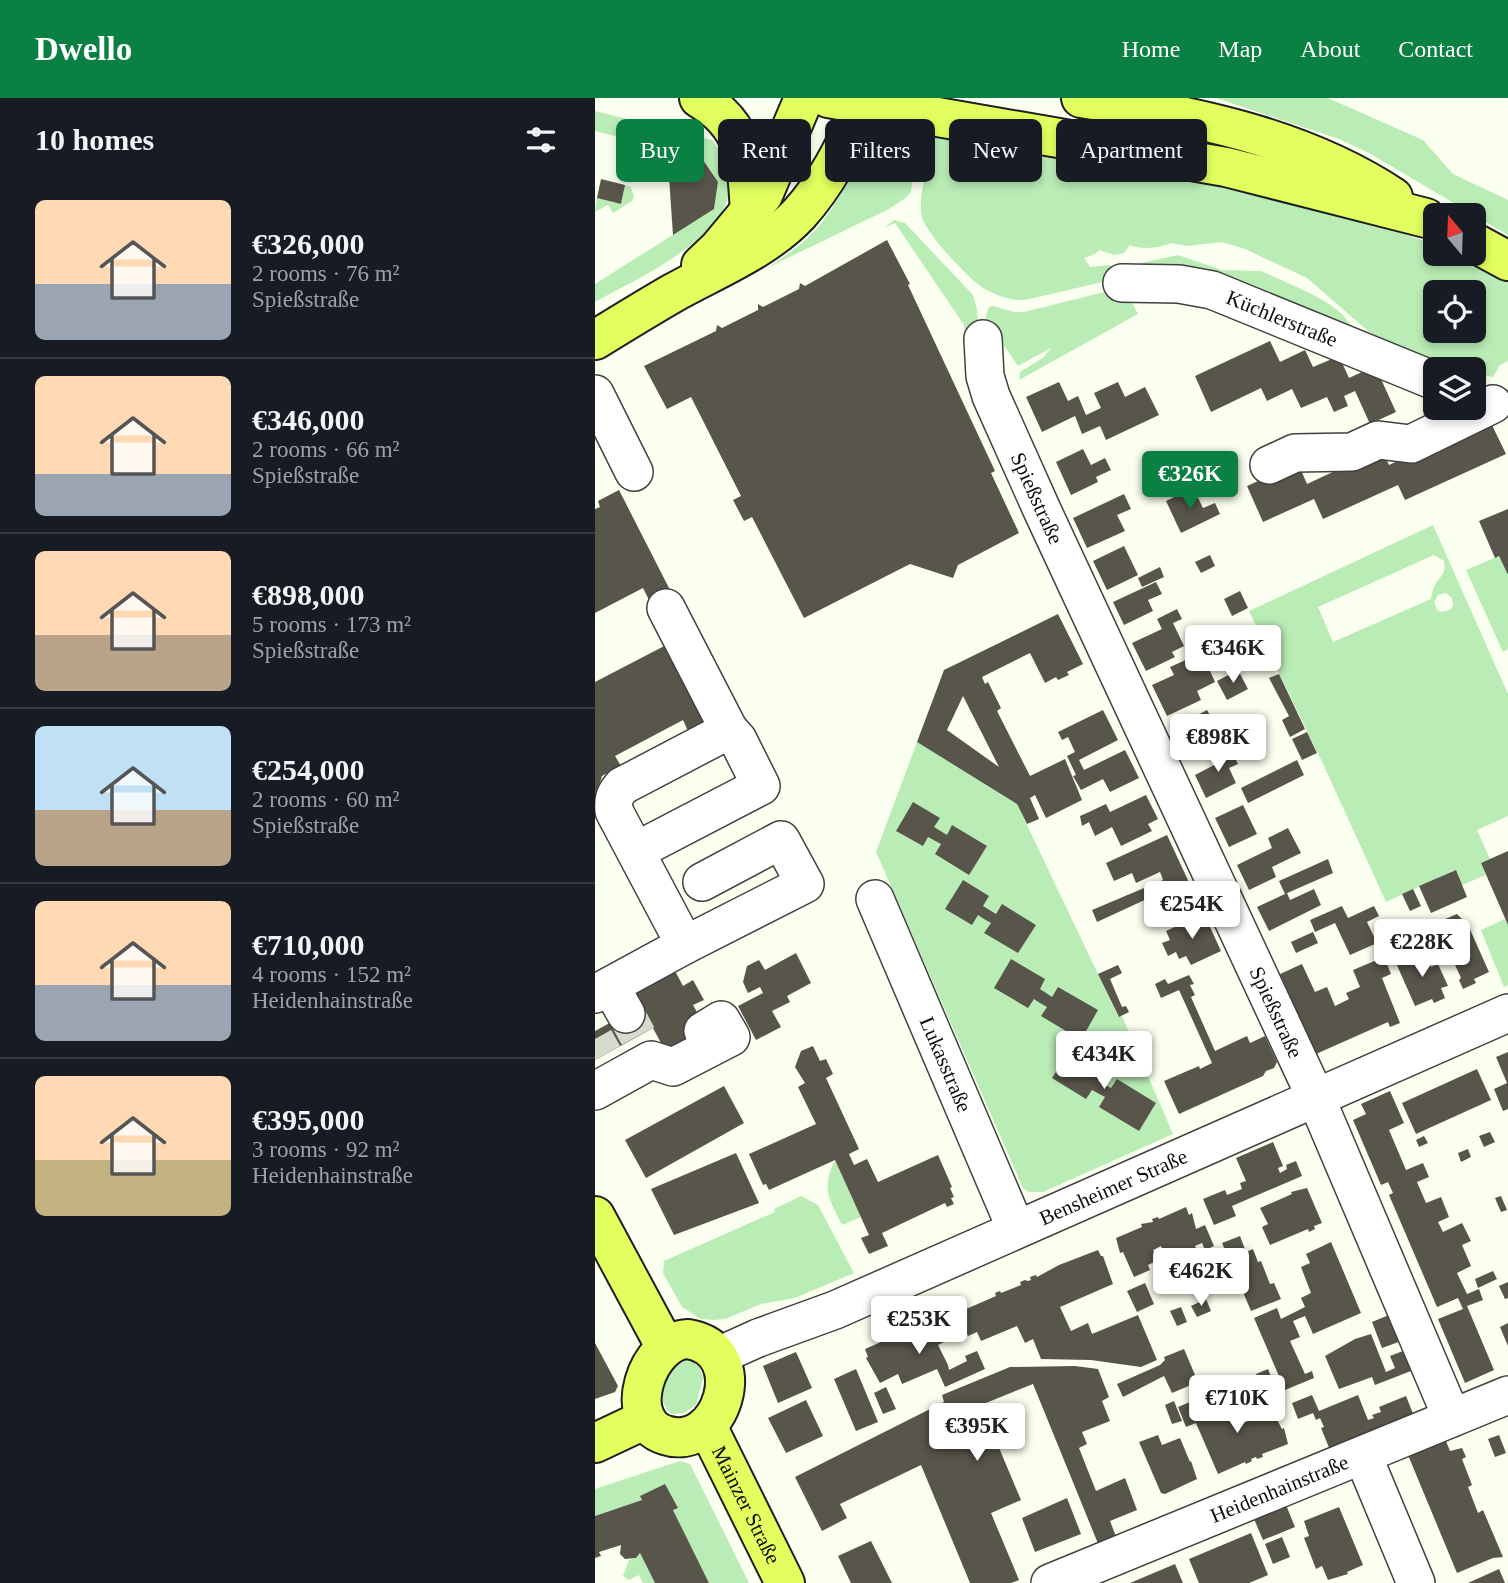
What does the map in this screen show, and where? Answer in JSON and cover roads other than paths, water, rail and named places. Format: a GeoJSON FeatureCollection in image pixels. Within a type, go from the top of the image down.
{"type":"FeatureCollection","features":[{"type":"Feature","properties":{"kind":"main road"},"geometry":{"type":"LineString","coordinates":[[699,98],[716,108],[728,120],[740,142],[748,174],[750,213]]}},
{"type":"Feature","properties":{"kind":"main road"},"geometry":{"type":"LineString","coordinates":[[672,294],[719,248],[763,195],[804,98]]}},
{"type":"Feature","properties":{"kind":"main road"},"geometry":{"type":"LineString","coordinates":[[1081,98],[1174,113],[1254,133],[1310,152],[1350,170],[1423,216]]}},
{"type":"Feature","properties":{"kind":"main road"},"geometry":{"type":"LineString","coordinates":[[595,340],[768,240],[799,214],[831,168],[851,101],[1201,162],[1297,184],[1423,218]]}},
{"type":"Feature","properties":{"kind":"main road"},"geometry":{"type":"LineString","coordinates":[[1486,249],[1508,261]]}},
{"type":"Feature","properties":{"kind":"main road"},"geometry":{"type":"LineString","coordinates":[[595,1216],[665,1346]]}},
{"type":"Feature","properties":{"kind":"main road"},"geometry":{"type":"LineString","coordinates":[[681,1339],[696,1340],[718,1356],[725,1371],[725,1384],[714,1418],[707,1426],[690,1435],[672,1437],[656,1431],[646,1419],[641,1396],[652,1364],[665,1346],[681,1339]]}},
{"type":"Feature","properties":{"kind":"main road"},"geometry":{"type":"LineString","coordinates":[[595,1443],[646,1419]]}},
{"type":"Feature","properties":{"kind":"main road","name":"Mainzer Straße"},"geometry":{"type":"LineString","coordinates":[[707,1426],[785,1583]]}},
{"type":"Feature","properties":{"kind":"street","name":"Küchlerstraße"},"geometry":{"type":"LineString","coordinates":[[1122,283],[1179,284],[1212,290],[1423,376]]}},
{"type":"Feature","properties":{"kind":"street","name":"Spießstraße"},"geometry":{"type":"LineString","coordinates":[[983,339],[985,376],[991,396],[1316,1098],[1452,1418]]}},
{"type":"Feature","properties":{"kind":"street"},"geometry":{"type":"LineString","coordinates":[[595,394],[634,472]]}},
{"type":"Feature","properties":{"kind":"street"},"geometry":{"type":"LineString","coordinates":[[1269,465],[1295,453],[1352,452],[1378,440],[1411,444],[1492,404]]}},
{"type":"Feature","properties":{"kind":"street"},"geometry":{"type":"LineString","coordinates":[[636,851],[761,786],[666,608]]}},
{"type":"Feature","properties":{"kind":"street"},"geometry":{"type":"LineString","coordinates":[[685,945],[614,811],[613,802],[615,793],[622,786],[729,730]]}},
{"type":"Feature","properties":{"kind":"street"},"geometry":{"type":"LineString","coordinates":[[702,881],[781,840],[805,884],[685,945],[617,1045],[673,1067],[731,1037],[721,1020],[703,1031]]}},
{"type":"Feature","properties":{"kind":"street","name":"Lukasstraße"},"geometry":{"type":"LineString","coordinates":[[875,900],[1016,1229]]}},
{"type":"Feature","properties":{"kind":"street","name":"Bensheimer Straße"},"geometry":{"type":"LineString","coordinates":[[718,1356],[758,1338],[835,1310],[1508,1013]]}},
{"type":"Feature","properties":{"kind":"street","name":"Heidenhainstraße"},"geometry":{"type":"LineString","coordinates":[[1050,1583],[1508,1395]]}},
{"type":"Feature","properties":{"kind":"street"},"geometry":{"type":"LineString","coordinates":[[1363,1456],[1416,1583]]}},
{"type":"Feature","properties":{"kind":"tunnel"},"geometry":{"type":"LineString","coordinates":[[626,1014],[638,1036]]}},
{"type":"Feature","properties":{"kind":"tunnel"},"geometry":{"type":"LineString","coordinates":[[595,1039],[604,1055]]}}]}
